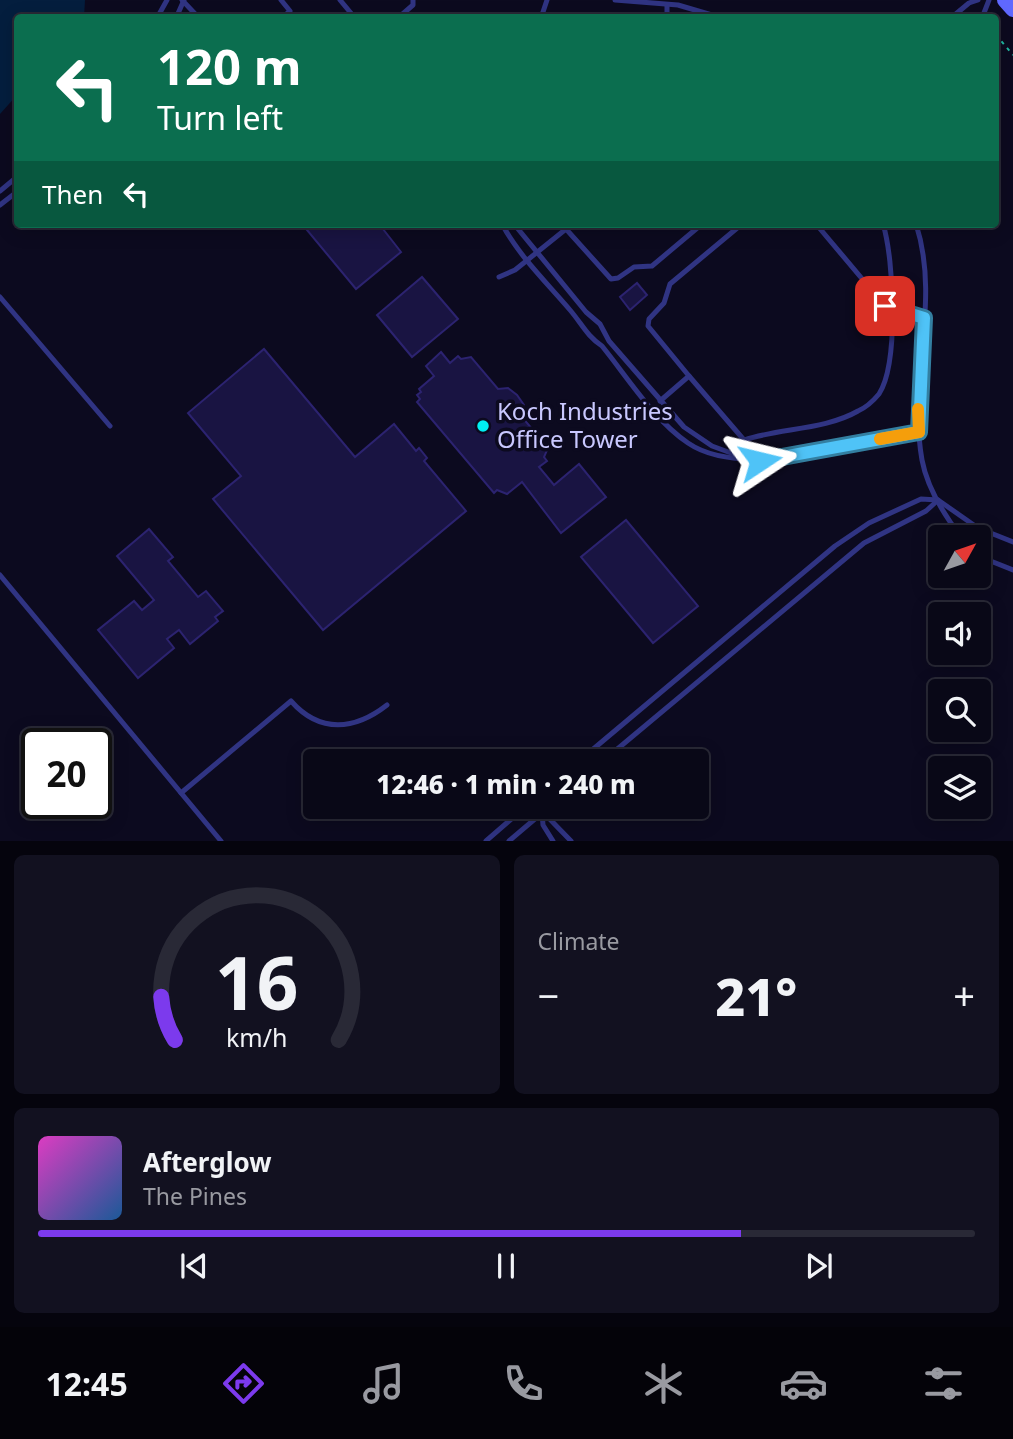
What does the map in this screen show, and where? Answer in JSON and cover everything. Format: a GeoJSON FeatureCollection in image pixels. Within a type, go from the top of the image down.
{"type":"FeatureCollection","features":[{"type":"Feature","properties":{"kind":"main road"},"geometry":{"type":"LineString","coordinates":[[1005,0],[1013,9]]}},
{"type":"Feature","properties":{"kind":"lane"},"geometry":{"type":"LineString","coordinates":[[184,0],[196,14]]}},
{"type":"Feature","properties":{"kind":"lane"},"geometry":{"type":"LineString","coordinates":[[281,0],[290,11],[287,14]]}},
{"type":"Feature","properties":{"kind":"lane"},"geometry":{"type":"LineString","coordinates":[[340,0],[352,14]]}},
{"type":"Feature","properties":{"kind":"lane"},"geometry":{"type":"LineString","coordinates":[[403,14],[413,5],[413,0]]}},
{"type":"Feature","properties":{"kind":"lane"},"geometry":{"type":"LineString","coordinates":[[615,0],[667,5],[705,14]]}},
{"type":"Feature","properties":{"kind":"lane"},"geometry":{"type":"LineString","coordinates":[[956,14],[969,3],[978,0]]}},
{"type":"Feature","properties":{"kind":"lane"},"geometry":{"type":"LineString","coordinates":[[667,5],[667,14]]}},
{"type":"Feature","properties":{"kind":"lane"},"geometry":{"type":"LineString","coordinates":[[0,191],[14,179]]}},
{"type":"Feature","properties":{"kind":"lane"},"geometry":{"type":"LineString","coordinates":[[0,205],[14,194]]}},
{"type":"Feature","properties":{"kind":"lane"},"geometry":{"type":"LineString","coordinates":[[505,228],[577,319],[586,336],[603,348],[677,435],[704,452],[722,458],[760,461],[919,432]]}},
{"type":"Feature","properties":{"kind":"lane"},"geometry":{"type":"LineString","coordinates":[[517,228],[586,312],[600,324],[610,341],[660,401],[697,439],[748,460]]}},
{"type":"Feature","properties":{"kind":"lane"},"geometry":{"type":"LineString","coordinates":[[499,277],[528,260],[563,228]]}},
{"type":"Feature","properties":{"kind":"lane"},"geometry":{"type":"LineString","coordinates":[[565,228],[611,279],[618,278],[634,267],[652,266],[697,228]]}},
{"type":"Feature","properties":{"kind":"lane"},"geometry":{"type":"LineString","coordinates":[[737,228],[670,284],[664,303],[649,319],[648,326],[744,440],[843,419],[861,410],[878,395],[885,380],[892,310],[890,246],[884,228]]}},
{"type":"Feature","properties":{"kind":"lane"},"geometry":{"type":"LineString","coordinates":[[820,228],[885,306],[924,318]]}},
{"type":"Feature","properties":{"kind":"lane"},"geometry":{"type":"LineString","coordinates":[[917,228],[921,238],[926,296],[919,384],[919,432],[923,463],[938,500],[954,525]]}},
{"type":"Feature","properties":{"kind":"lane"},"geometry":{"type":"LineString","coordinates":[[0,297],[110,426]]}},
{"type":"Feature","properties":{"kind":"lane"},"geometry":{"type":"LineString","coordinates":[[577,319],[586,312]]}},
{"type":"Feature","properties":{"kind":"lane"},"geometry":{"type":"LineString","coordinates":[[603,348],[610,341]]}},
{"type":"Feature","properties":{"kind":"lane"},"geometry":{"type":"LineString","coordinates":[[660,401],[690,376]]}},
{"type":"Feature","properties":{"kind":"lane"},"geometry":{"type":"LineString","coordinates":[[593,749],[855,531],[921,499],[938,500],[978,528],[1013,542]]}},
{"type":"Feature","properties":{"kind":"lane"},"geometry":{"type":"LineString","coordinates":[[617,749],[864,543],[926,511],[938,500]]}},
{"type":"Feature","properties":{"kind":"lane"},"geometry":{"type":"LineString","coordinates":[[991,561],[1013,570]]}},
{"type":"Feature","properties":{"kind":"lane"},"geometry":{"type":"LineString","coordinates":[[0,575],[221,841]]}},
{"type":"Feature","properties":{"kind":"lane"},"geometry":{"type":"LineString","coordinates":[[721,643],[731,654]]}},
{"type":"Feature","properties":{"kind":"lane"},"geometry":{"type":"LineString","coordinates":[[181,793],[291,701],[301,712],[318,722],[351,724],[361,723],[387,705]]}},
{"type":"Feature","properties":{"kind":"lane"},"geometry":{"type":"LineString","coordinates":[[486,841],[511,819]]}},
{"type":"Feature","properties":{"kind":"lane"},"geometry":{"type":"LineString","coordinates":[[509,841],[531,819]]}},
{"type":"Feature","properties":{"kind":"lane"},"geometry":{"type":"LineString","coordinates":[[541,819],[542,825],[553,841]]}},
{"type":"Feature","properties":{"kind":"lane"},"geometry":{"type":"LineString","coordinates":[[549,819],[571,841]]}},
{"type":"Feature","properties":{"kind":"path"},"geometry":{"type":"LineString","coordinates":[[999,39],[1013,55]]}},
{"type":"Feature","properties":{"kind":"water"},"geometry":{"type":"Polygon","coordinates":[[[0,0],[85,0],[84,14],[14,14],[14,98],[0,114],[0,0]]]}},
{"type":"Feature","properties":{"kind":"building"},"geometry":{"type":"Polygon","coordinates":[[[305,228],[382,228],[401,252],[356,289],[305,228]]]}},
{"type":"Feature","properties":{"kind":"building"},"geometry":{"type":"Polygon","coordinates":[[[422,277],[458,319],[412,357],[377,315],[422,277]]]}},
{"type":"Feature","properties":{"kind":"building"},"geometry":{"type":"Polygon","coordinates":[[[637,283],[647,295],[630,310],[620,297],[637,283]]]}},
{"type":"Feature","properties":{"kind":"building"},"geometry":{"type":"Polygon","coordinates":[[[264,349],[355,457],[394,424],[416,451],[419,448],[427,458],[424,461],[466,511],[323,630],[213,499],[241,476],[188,413],[264,349]]]}},
{"type":"Feature","properties":{"kind":"building","name":"Koch Industries Office Tower"},"geometry":{"type":"Polygon","coordinates":[[[441,352],[450,363],[458,356],[461,359],[471,357],[498,389],[508,388],[517,395],[524,405],[522,417],[548,448],[544,457],[547,461],[539,467],[554,485],[579,464],[606,497],[561,533],[522,482],[507,494],[497,490],[494,493],[417,402],[420,399],[417,395],[421,392],[419,389],[434,376],[426,366],[441,352]]]}},
{"type":"Feature","properties":{"kind":"building"},"geometry":{"type":"Polygon","coordinates":[[[626,520],[698,606],[653,643],[581,557],[626,520]]]}},
{"type":"Feature","properties":{"kind":"building"},"geometry":{"type":"Polygon","coordinates":[[[149,529],[173,557],[168,561],[198,597],[206,591],[223,611],[215,617],[218,621],[190,644],[179,630],[167,639],[174,648],[138,678],[98,630],[134,601],[142,610],[154,600],[117,556],[149,529]]]}},
{"type":"Feature","properties":{"kind":"slow traffic"},"geometry":{"type":"LineString","coordinates":[[880,439],[919,432],[918,409]]}},
{"type":"Feature","properties":{"kind":"place","name":"Koch Industries Office Tower"},"geometry":{"type":"Point","coordinates":[483,426]}},
{"type":"Feature","properties":{"kind":"route"},"geometry":{"type":"LineString","coordinates":[[760,461],[919,432],[919,373],[924,318],[885,306]]}}]}
